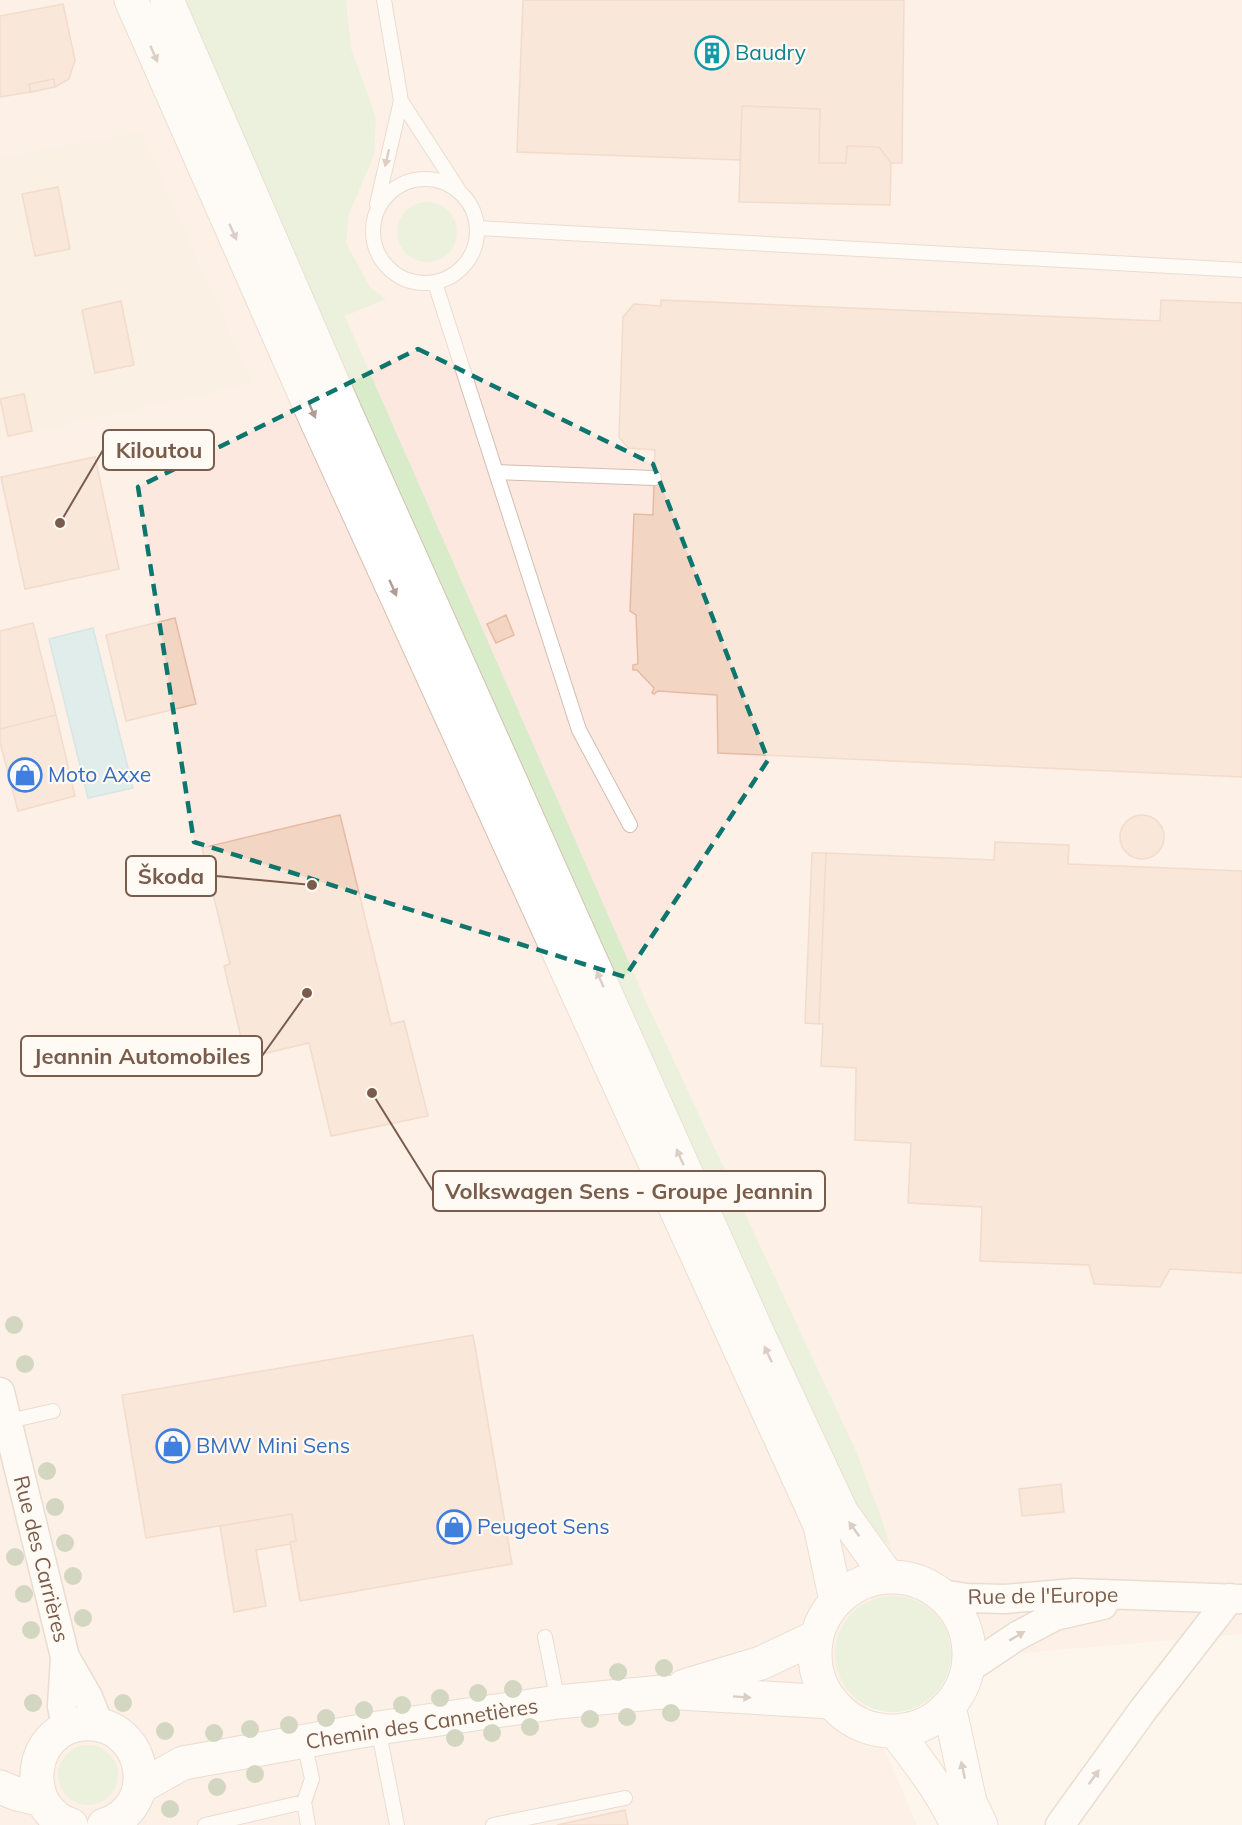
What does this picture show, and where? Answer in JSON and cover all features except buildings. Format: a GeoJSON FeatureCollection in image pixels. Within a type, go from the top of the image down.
{"type":"FeatureCollection","features":[{"type":"Feature","properties":{"kind":"main road"},"geometry":{"type":"LineString","coordinates":[[131,0],[317,422],[820,1525],[836,1600]]}},
{"type":"Feature","properties":{"kind":"main road"},"geometry":{"type":"LineString","coordinates":[[167,0],[350,422],[760,1338],[842,1513],[888,1577]]}},
{"type":"Feature","properties":{"kind":"main road"},"geometry":{"type":"LineString","coordinates":[[888,1577],[907,1578],[925,1584],[941,1594],[956,1610],[965,1628],[969,1648],[968,1669],[960,1690],[949,1706],[931,1720],[914,1728],[895,1731],[871,1728],[849,1718],[832,1702],[820,1682],[815,1659],[816,1637],[824,1617],[836,1600],[851,1588],[869,1580],[888,1577]]}},
{"type":"Feature","properties":{"kind":"main road","name":"Chemin des Cannetières"},"geometry":{"type":"LineString","coordinates":[[662,1692],[761,1663],[816,1637]]}},
{"type":"Feature","properties":{"kind":"main road","name":"Chemin des Cannetières"},"geometry":{"type":"LineString","coordinates":[[123,1812],[183,1763],[378,1728],[558,1702],[662,1692],[832,1702]]}},
{"type":"Feature","properties":{"kind":"main road"},"geometry":{"type":"LineString","coordinates":[[949,1706],[970,1802],[981,1825]]}},
{"type":"Feature","properties":{"kind":"main road"},"geometry":{"type":"LineString","coordinates":[[71,1825],[48,1810],[37,1788],[35,1775],[43,1748],[53,1736],[66,1728],[82,1724],[99,1724],[115,1731],[128,1742],[137,1755],[140,1771],[123,1812]]}},
{"type":"Feature","properties":{"kind":"main road"},"geometry":{"type":"LineString","coordinates":[[895,1731],[928,1775],[957,1825]]}},
{"type":"Feature","properties":{"kind":"main road"},"geometry":{"type":"LineString","coordinates":[[128,1742],[183,1763]]}},
{"type":"Feature","properties":{"kind":"main road"},"geometry":{"type":"LineString","coordinates":[[0,1775],[37,1762]]}},
{"type":"Feature","properties":{"kind":"main road"},"geometry":{"type":"LineString","coordinates":[[0,1787],[42,1800]]}},
{"type":"Feature","properties":{"kind":"street","name":"Rue des Carrières"},"geometry":{"type":"LineString","coordinates":[[0,1392],[3,1423],[65,1657],[88,1696],[99,1724]]}},
{"type":"Feature","properties":{"kind":"street","name":"Rue de l'Europe"},"geometry":{"type":"LineString","coordinates":[[941,1594],[967,1598],[1005,1599],[1074,1593],[1236,1598]]}},
{"type":"Feature","properties":{"kind":"street","name":"Rue de l'Europe"},"geometry":{"type":"LineString","coordinates":[[968,1669],[1017,1636],[1055,1616],[1144,1595]]}},
{"type":"Feature","properties":{"kind":"street"},"geometry":{"type":"LineString","coordinates":[[1060,1825],[1143,1710],[1236,1598]]}},
{"type":"Feature","properties":{"kind":"street","name":"Rue des Carrières"},"geometry":{"type":"LineString","coordinates":[[65,1657],[62,1706],[66,1728]]}},
{"type":"Feature","properties":{"kind":"lane"},"geometry":{"type":"LineString","coordinates":[[384,0],[401,101],[373,219],[372,237],[376,254],[386,268],[400,278],[409,281],[435,283],[449,278],[462,269],[471,257],[476,243],[477,228],[469,203],[460,193],[401,101]]}},
{"type":"Feature","properties":{"kind":"lane"},"geometry":{"type":"LineString","coordinates":[[373,219],[379,205],[389,193],[402,184],[417,179],[432,179],[448,184],[460,193]]}},
{"type":"Feature","properties":{"kind":"lane"},"geometry":{"type":"LineString","coordinates":[[477,228],[1242,270]]}},
{"type":"Feature","properties":{"kind":"lane"},"geometry":{"type":"LineString","coordinates":[[435,283],[579,730],[630,825]]}},
{"type":"Feature","properties":{"kind":"lane"},"geometry":{"type":"LineString","coordinates":[[497,472],[654,478]]}},
{"type":"Feature","properties":{"kind":"lane"},"geometry":{"type":"LineString","coordinates":[[3,1423],[53,1411]]}},
{"type":"Feature","properties":{"kind":"lane"},"geometry":{"type":"LineString","coordinates":[[545,1637],[558,1702]]}},
{"type":"Feature","properties":{"kind":"lane"},"geometry":{"type":"LineString","coordinates":[[378,1728],[397,1825]]}},
{"type":"Feature","properties":{"kind":"lane"},"geometry":{"type":"LineString","coordinates":[[304,1742],[312,1779],[304,1802],[308,1825]]}},
{"type":"Feature","properties":{"kind":"lane"},"geometry":{"type":"LineString","coordinates":[[493,1825],[625,1798]]}},
{"type":"Feature","properties":{"kind":"lane"},"geometry":{"type":"LineString","coordinates":[[205,1825],[304,1802]]}},
{"type":"Feature","properties":{"kind":"highlighted area"},"geometry":{"type":"Polygon","coordinates":[[[418,349],[653,464],[768,760],[625,977],[194,842],[138,487],[418,349]]]}},
{"type":"Feature","properties":{"kind":"shaded area"},"geometry":{"type":"Polygon","coordinates":[[[0,0],[1242,0],[1242,1634],[850,1668],[917,1825],[0,1825],[0,440],[253,382],[141,131],[0,157],[0,0]]]}},
{"type":"Feature","properties":{"kind":"shaded area"},"geometry":{"type":"Polygon","coordinates":[[[141,131],[253,383],[0,440],[0,157],[141,131]]]}},
{"type":"Feature","properties":{"kind":"green space"},"geometry":{"type":"Polygon","coordinates":[[[174,0],[346,0],[351,48],[376,118],[374,155],[349,214],[346,243],[370,287],[386,299],[345,316],[645,999],[856,1451],[890,1546],[864,1525],[532,815],[174,0]]]}},
{"type":"Feature","properties":{"kind":"green space"},"geometry":{"type":"Polygon","coordinates":[[[427,202],[444,207],[452,215],[457,232],[452,249],[444,257],[427,262],[410,257],[402,249],[397,232],[402,215],[410,207],[427,202]]]}},
{"type":"Feature","properties":{"kind":"green space"},"geometry":{"type":"Polygon","coordinates":[[[893,1596],[915,1601],[934,1613],[946,1632],[951,1654],[946,1676],[934,1695],[915,1707],[893,1712],[871,1707],[852,1695],[840,1676],[835,1654],[840,1632],[852,1613],[871,1601],[893,1596]]]}},
{"type":"Feature","properties":{"kind":"green space"},"geometry":{"type":"Polygon","coordinates":[[[88,1745],[109,1754],[118,1775],[109,1796],[88,1805],[67,1796],[58,1775],[67,1754],[88,1745]]]}},
{"type":"Feature","properties":{"kind":"water"},"geometry":{"type":"Polygon","coordinates":[[[93,628],[133,788],[88,798],[49,639],[93,628]]]}},
{"type":"Feature","properties":{"kind":"place","name":"Baudry"},"geometry":{"type":"Point","coordinates":[712,53]}},
{"type":"Feature","properties":{"kind":"place","name":"Kiloutou"},"geometry":{"type":"Point","coordinates":[60,523]}},
{"type":"Feature","properties":{"kind":"place","name":"Moto Axxe"},"geometry":{"type":"Point","coordinates":[25,775]}},
{"type":"Feature","properties":{"kind":"place","name":"Škoda"},"geometry":{"type":"Point","coordinates":[312,885]}},
{"type":"Feature","properties":{"kind":"place","name":"Jeannin Automobiles"},"geometry":{"type":"Point","coordinates":[307,993]}},
{"type":"Feature","properties":{"kind":"place","name":"Volkswagen Sens - Groupe Jeannin"},"geometry":{"type":"Point","coordinates":[372,1093]}},
{"type":"Feature","properties":{"kind":"place","name":"BMW Mini Sens"},"geometry":{"type":"Point","coordinates":[173,1446]}},
{"type":"Feature","properties":{"kind":"place","name":"Peugeot Sens"},"geometry":{"type":"Point","coordinates":[454,1527]}}]}
